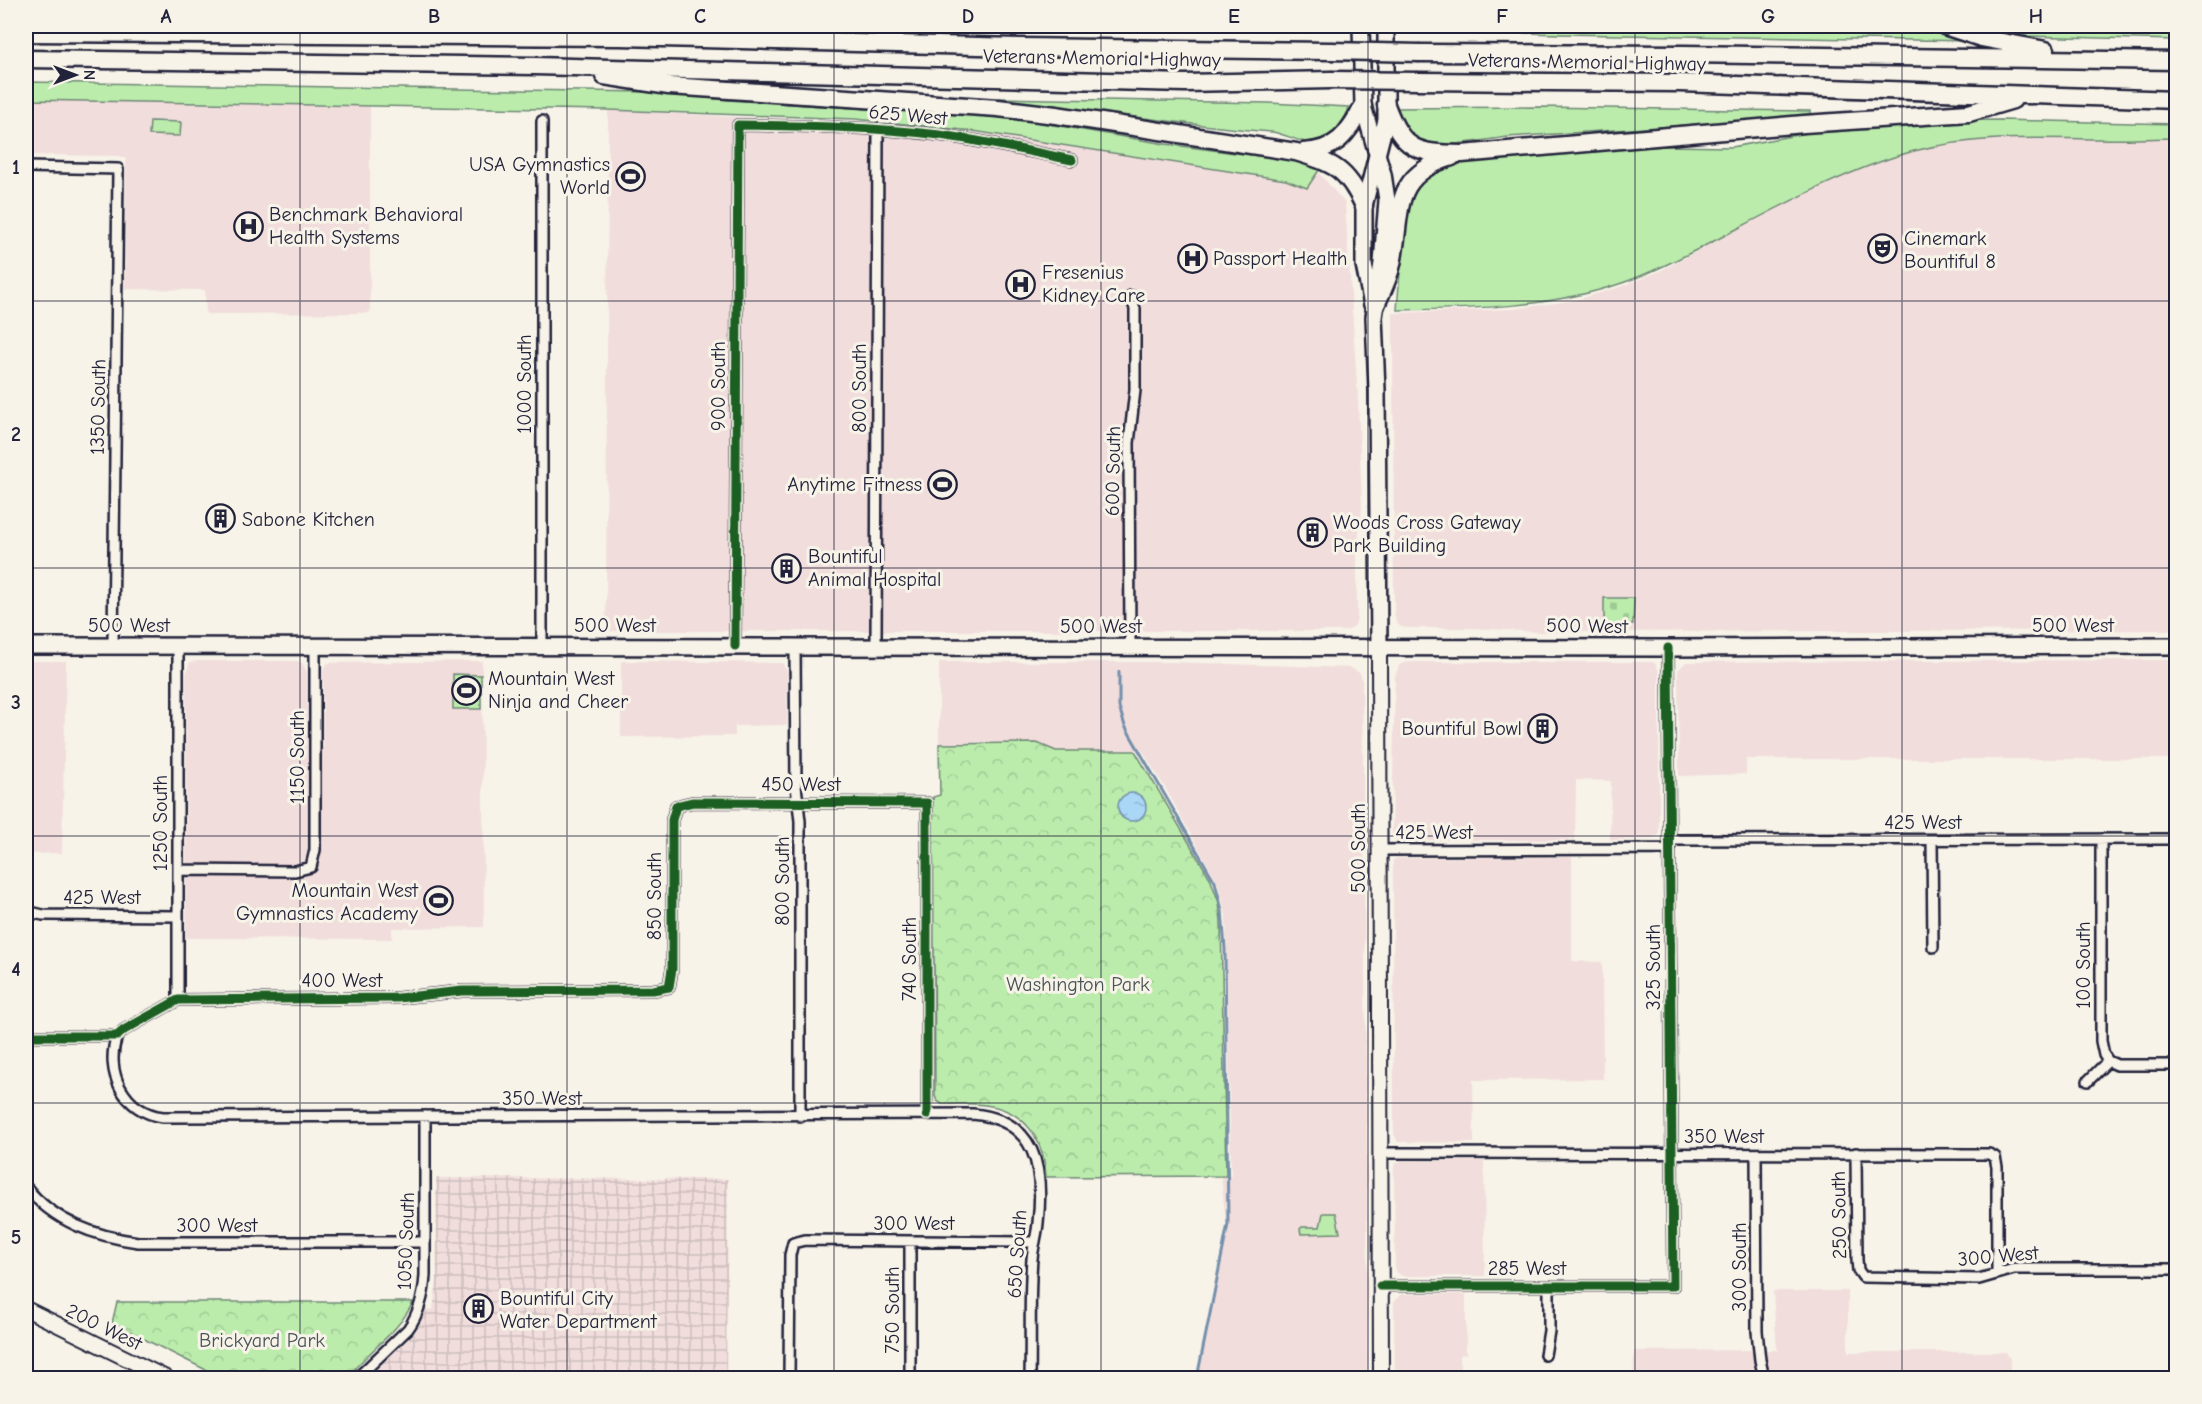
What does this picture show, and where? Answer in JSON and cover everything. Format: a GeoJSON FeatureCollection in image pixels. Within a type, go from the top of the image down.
{"type":"FeatureCollection","features":[{"type":"Feature","properties":{"kind":"highway"},"geometry":{"type":"LineString","coordinates":[[620,37],[851,26]]}},
{"type":"Feature","properties":{"kind":"highway"},"geometry":{"type":"LineString","coordinates":[[1944,26],[1981,38],[2031,48],[2136,60]]}},
{"type":"Feature","properties":{"kind":"highway","name":"Veterans Memorial Highway"},"geometry":{"type":"LineString","coordinates":[[26,33],[620,37],[1019,47],[2176,61]]}},
{"type":"Feature","properties":{"kind":"highway","name":"Veterans Memorial Highway"},"geometry":{"type":"LineString","coordinates":[[26,59],[535,66],[1185,83],[1331,80],[1680,83],[2176,100]]}},
{"type":"Feature","properties":{"kind":"highway"},"geometry":{"type":"LineString","coordinates":[[535,66],[669,86],[998,108],[1296,152],[1324,162],[1346,174],[1364,206]]}},
{"type":"Feature","properties":{"kind":"highway"},"geometry":{"type":"LineString","coordinates":[[1386,105],[1395,128],[1410,146],[1424,151],[1462,154],[1804,124],[1969,113],[2028,95]]}},
{"type":"Feature","properties":{"kind":"highway"},"geometry":{"type":"LineString","coordinates":[[1296,152],[1320,150],[1334,145],[1347,132],[1363,106]]}},
{"type":"Feature","properties":{"kind":"highway"},"geometry":{"type":"LineString","coordinates":[[1375,312],[1392,265],[1404,192],[1416,176],[1431,165],[1462,154]]}},
{"type":"Feature","properties":{"kind":"main road","name":"500 South"},"geometry":{"type":"LineString","coordinates":[[1361,26],[1363,106],[1385,183],[1387,208],[1383,263],[1375,312],[1379,647],[1381,1378]]}},
{"type":"Feature","properties":{"kind":"main road","name":"500 South"},"geometry":{"type":"LineString","coordinates":[[1375,312],[1364,265],[1364,206],[1384,129],[1387,27]]}},
{"type":"Feature","properties":{"kind":"main road","name":"500 West"},"geometry":{"type":"LineString","coordinates":[[26,645],[1668,648],[2176,646]]}},
{"type":"Feature","properties":{"kind":"main road","name":"200 West"},"geometry":{"type":"LineString","coordinates":[[26,1309],[166,1378]]}},
{"type":"Feature","properties":{"kind":"street","name":"1000 South"},"geometry":{"type":"LineString","coordinates":[[542,122],[542,646]]}},
{"type":"Feature","properties":{"kind":"street","name":"625 West"},"geometry":{"type":"LineString","coordinates":[[738,125],[879,129],[943,136],[1072,160]]}},
{"type":"Feature","properties":{"kind":"street","name":"900 South"},"geometry":{"type":"LineString","coordinates":[[735,646],[738,125]]}},
{"type":"Feature","properties":{"kind":"street","name":"800 South"},"geometry":{"type":"LineString","coordinates":[[876,646],[879,129]]}},
{"type":"Feature","properties":{"kind":"street","name":"1350 South"},"geometry":{"type":"LineString","coordinates":[[26,167],[118,169],[113,646]]}},
{"type":"Feature","properties":{"kind":"street","name":"600 South"},"geometry":{"type":"LineString","coordinates":[[1130,647],[1129,443],[1135,390],[1135,309],[1131,296]]}},
{"type":"Feature","properties":{"kind":"street","name":"1250 South"},"geometry":{"type":"LineString","coordinates":[[178,646],[178,999]]}},
{"type":"Feature","properties":{"kind":"street","name":"1150 South"},"geometry":{"type":"LineString","coordinates":[[178,870],[295,871],[311,867],[315,850],[315,646]]}},
{"type":"Feature","properties":{"kind":"street","name":"800 South"},"geometry":{"type":"LineString","coordinates":[[795,646],[796,786],[800,821],[800,1116]]}},
{"type":"Feature","properties":{"kind":"street","name":"325 South"},"geometry":{"type":"LineString","coordinates":[[1668,648],[1673,1286]]}},
{"type":"Feature","properties":{"kind":"street","name":"450 West"},"geometry":{"type":"LineString","coordinates":[[676,806],[693,802],[927,803]]}},
{"type":"Feature","properties":{"kind":"street","name":"740 South"},"geometry":{"type":"LineString","coordinates":[[927,803],[927,1115]]}},
{"type":"Feature","properties":{"kind":"street","name":"850 South"},"geometry":{"type":"LineString","coordinates":[[669,987],[672,969],[672,820],[676,806]]}},
{"type":"Feature","properties":{"kind":"street","name":"100 South"},"geometry":{"type":"LineString","coordinates":[[2101,839],[2101,1041],[2108,1061]]}},
{"type":"Feature","properties":{"kind":"street","name":"425 West"},"geometry":{"type":"LineString","coordinates":[[1379,850],[1932,840],[2176,839]]}},
{"type":"Feature","properties":{"kind":"street"},"geometry":{"type":"LineString","coordinates":[[1932,840],[1933,946]]}},
{"type":"Feature","properties":{"kind":"street","name":"425 West"},"geometry":{"type":"LineString","coordinates":[[26,912],[43,915],[178,916]]}},
{"type":"Feature","properties":{"kind":"street","name":"400 West"},"geometry":{"type":"LineString","coordinates":[[117,1036],[178,999],[398,998],[453,991],[653,990],[669,987]]}},
{"type":"Feature","properties":{"kind":"street"},"geometry":{"type":"LineString","coordinates":[[26,1036],[117,1036]]}},
{"type":"Feature","properties":{"kind":"street","name":"350 West"},"geometry":{"type":"LineString","coordinates":[[117,1036],[112,1049],[112,1063],[119,1087],[133,1105],[154,1116],[973,1114],[1007,1122],[1024,1136]]}},
{"type":"Feature","properties":{"kind":"street"},"geometry":{"type":"LineString","coordinates":[[2088,1082],[2108,1061],[2122,1065],[2176,1065]]}},
{"type":"Feature","properties":{"kind":"street","name":"1050 South"},"geometry":{"type":"LineString","coordinates":[[357,1378],[408,1329],[423,1298],[425,1286],[425,1116]]}},
{"type":"Feature","properties":{"kind":"street","name":"650 South"},"geometry":{"type":"LineString","coordinates":[[1024,1136],[1034,1153],[1038,1170],[1038,1222],[1032,1257],[1030,1378]]}},
{"type":"Feature","properties":{"kind":"street","name":"350 West"},"geometry":{"type":"LineString","coordinates":[[1380,1153],[1984,1153],[1995,1157],[1997,1167],[1997,1273]]}},
{"type":"Feature","properties":{"kind":"street","name":"250 South"},"geometry":{"type":"LineString","coordinates":[[1856,1153],[1857,1260],[1861,1275]]}},
{"type":"Feature","properties":{"kind":"street","name":"300 South"},"geometry":{"type":"LineString","coordinates":[[1756,1154],[1757,1338],[1764,1378]]}},
{"type":"Feature","properties":{"kind":"street","name":"300 West"},"geometry":{"type":"LineString","coordinates":[[26,1187],[44,1206],[79,1228],[98,1235],[138,1242],[425,1242]]}},
{"type":"Feature","properties":{"kind":"street","name":"300 West"},"geometry":{"type":"LineString","coordinates":[[789,1378],[789,1255],[793,1244],[805,1240],[1035,1242]]}},
{"type":"Feature","properties":{"kind":"street","name":"750 South"},"geometry":{"type":"LineString","coordinates":[[910,1241],[910,1378]]}},
{"type":"Feature","properties":{"kind":"street","name":"300 West"},"geometry":{"type":"LineString","coordinates":[[1861,1275],[1871,1278],[1979,1279],[2014,1269],[2176,1269]]}},
{"type":"Feature","properties":{"kind":"street","name":"285 West"},"geometry":{"type":"LineString","coordinates":[[1380,1286],[1673,1286]]}},
{"type":"Feature","properties":{"kind":"street"},"geometry":{"type":"LineString","coordinates":[[1545,1355],[1549,1331],[1549,1286]]}},
{"type":"Feature","properties":{"kind":"shaded area","name":"Benchmark Behavioral Health Systems"},"geometry":{"type":"Polygon","coordinates":[[[26,100],[370,106],[370,313],[206,314],[205,290],[125,289],[126,159],[120,156],[26,155],[26,100]]]}},
{"type":"Feature","properties":{"kind":"shaded area"},"geometry":{"type":"Polygon","coordinates":[[[608,110],[933,128],[1318,172],[1345,203],[1358,400],[1362,507],[1357,550],[1357,618],[1355,625],[1344,631],[606,631],[608,110]]]}},
{"type":"Feature","properties":{"kind":"shaded area"},"geometry":{"type":"Polygon","coordinates":[[[2176,131],[2176,630],[1540,632],[1472,628],[1408,628],[1401,627],[1396,622],[1394,611],[1393,313],[1513,309],[1576,300],[1617,288],[1658,272],[1854,167],[1978,133],[2176,131]]]}},
{"type":"Feature","properties":{"kind":"shaded area"},"geometry":{"type":"Polygon","coordinates":[[[2176,660],[2176,751],[2170,751],[2170,759],[1746,759],[1746,774],[1679,776],[1678,670],[1686,662],[2176,660]]]}},
{"type":"Feature","properties":{"kind":"shaded area"},"geometry":{"type":"Polygon","coordinates":[[[26,661],[66,661],[62,853],[26,854],[26,661]]]}},
{"type":"Feature","properties":{"kind":"shaded area"},"geometry":{"type":"Polygon","coordinates":[[[297,661],[302,663],[307,672],[308,748],[323,748],[323,673],[328,663],[482,661],[484,927],[392,928],[392,939],[186,938],[186,674],[190,662],[297,661]]]}},
{"type":"Feature","properties":{"kind":"shaded area"},"geometry":{"type":"Polygon","coordinates":[[[621,661],[782,663],[787,671],[787,725],[735,726],[735,736],[621,737],[621,661]]]}},
{"type":"Feature","properties":{"kind":"shaded area"},"geometry":{"type":"Polygon","coordinates":[[[939,662],[1169,662],[1351,668],[1360,673],[1362,680],[1368,1378],[1197,1378],[1227,1233],[1221,1176],[1231,1176],[1226,915],[1218,884],[1142,750],[1056,751],[1037,743],[939,744],[939,662]]]}},
{"type":"Feature","properties":{"kind":"shaded area"},"geometry":{"type":"Polygon","coordinates":[[[1412,662],[1655,663],[1659,672],[1659,835],[1650,839],[1610,840],[1611,781],[1576,780],[1575,840],[1395,840],[1392,835],[1395,676],[1399,666],[1412,662]]]}},
{"type":"Feature","properties":{"kind":"shaded area"},"geometry":{"type":"Polygon","coordinates":[[[1572,857],[1572,961],[1602,962],[1603,1079],[1473,1080],[1474,1143],[1398,1142],[1394,1134],[1393,860],[1398,858],[1572,857]]]}},
{"type":"Feature","properties":{"kind":"shaded area"},"geometry":{"type":"Polygon","coordinates":[[[1401,1161],[1484,1161],[1485,1276],[1402,1276],[1395,1271],[1394,1168],[1395,1164],[1401,1161]]]}},
{"type":"Feature","properties":{"kind":"shaded area"},"geometry":{"type":"Polygon","coordinates":[[[436,1178],[728,1179],[726,1378],[368,1378],[415,1333],[427,1309],[433,1310],[437,1280],[436,1178]]]}},
{"type":"Feature","properties":{"kind":"shaded area"},"geometry":{"type":"Polygon","coordinates":[[[1773,1291],[1848,1291],[1848,1352],[2006,1352],[2010,1359],[2010,1378],[1633,1378],[1634,1351],[1777,1350],[1773,1291]]]}},
{"type":"Feature","properties":{"kind":"shaded area"},"geometry":{"type":"Polygon","coordinates":[[[1403,1294],[1466,1294],[1466,1354],[1460,1355],[1460,1378],[1395,1378],[1394,1303],[1403,1294]]]}},
{"type":"Feature","properties":{"kind":"green space"},"geometry":{"type":"Polygon","coordinates":[[[1107,26],[1351,26],[1351,27],[1218,28],[1107,26]]]}},
{"type":"Feature","properties":{"kind":"green space"},"geometry":{"type":"Polygon","coordinates":[[[1397,26],[1929,26],[1971,41],[1560,34],[1397,29],[1397,26]]]}},
{"type":"Feature","properties":{"kind":"green space"},"geometry":{"type":"Polygon","coordinates":[[[1976,26],[2176,26],[2176,40],[2024,36],[1976,26]]]}},
{"type":"Feature","properties":{"kind":"green space"},"geometry":{"type":"Polygon","coordinates":[[[26,82],[647,92],[728,100],[1013,118],[1165,144],[1323,164],[1307,188],[1286,180],[973,131],[855,119],[608,110],[26,100],[26,82]]]}},
{"type":"Feature","properties":{"kind":"green space"},"geometry":{"type":"Polygon","coordinates":[[[999,98],[1268,103],[1349,107],[1344,119],[1333,134],[1328,138],[1311,143],[1272,132],[999,102],[999,98]]]}},
{"type":"Feature","properties":{"kind":"green space"},"geometry":{"type":"Polygon","coordinates":[[[1536,107],[1810,111],[1810,114],[1430,145],[1417,141],[1404,129],[1398,113],[1398,108],[1536,107]]]}},
{"type":"Feature","properties":{"kind":"green space"},"geometry":{"type":"Polygon","coordinates":[[[2001,120],[2176,124],[2176,138],[1983,140],[1914,151],[1838,179],[1660,268],[1597,291],[1512,305],[1397,310],[1404,221],[1416,182],[1452,162],[1664,146],[1732,147],[1835,128],[1925,121],[2001,120]]]}},
{"type":"Feature","properties":{"kind":"green space"},"geometry":{"type":"Polygon","coordinates":[[[150,121],[181,122],[180,136],[149,135],[150,121]]]}},
{"type":"Feature","properties":{"kind":"green space"},"geometry":{"type":"Polygon","coordinates":[[[1604,598],[1634,598],[1633,625],[1604,625],[1604,598]]]}},
{"type":"Feature","properties":{"kind":"green space","name":"Mountain West Ninja and Cheer"},"geometry":{"type":"Polygon","coordinates":[[[453,674],[481,675],[481,709],[453,709],[453,674]]]}},
{"type":"Feature","properties":{"kind":"green space","name":"Washington Park"},"geometry":{"type":"Polygon","coordinates":[[[1037,743],[1056,751],[1135,751],[1210,878],[1219,903],[1221,921],[1226,1176],[1046,1177],[1041,1150],[1036,1139],[1030,1129],[1011,1113],[985,1105],[942,1104],[937,1101],[935,1096],[933,797],[940,795],[939,744],[1037,743]]]}},
{"type":"Feature","properties":{"kind":"green space"},"geometry":{"type":"Polygon","coordinates":[[[1323,1213],[1336,1213],[1340,1233],[1301,1234],[1302,1227],[1320,1227],[1323,1213]]]}},
{"type":"Feature","properties":{"kind":"green space","name":"Brickyard Park"},"geometry":{"type":"Polygon","coordinates":[[[117,1302],[413,1302],[399,1324],[347,1378],[222,1378],[112,1323],[117,1302]]]}},
{"type":"Feature","properties":{"kind":"water"},"geometry":{"type":"Polygon","coordinates":[[[1132,793],[1142,797],[1146,807],[1142,817],[1132,821],[1122,817],[1118,807],[1122,797],[1132,793]]]}},
{"type":"Feature","properties":{"kind":"waterway"},"geometry":{"type":"LineString","coordinates":[[1119,672],[1119,707],[1125,726],[1215,882],[1222,910],[1225,949],[1228,1224],[1197,1378]]}},
{"type":"Feature","properties":{"kind":"cycle path"},"geometry":{"type":"LineString","coordinates":[[735,646],[738,125],[839,127],[915,132],[973,140],[1072,160]]}},
{"type":"Feature","properties":{"kind":"cycle path"},"geometry":{"type":"LineString","coordinates":[[1380,1286],[1673,1286],[1668,648]]}},
{"type":"Feature","properties":{"kind":"cycle path"},"geometry":{"type":"LineString","coordinates":[[26,1036],[117,1036],[178,1000],[398,998],[462,991],[653,990],[669,987],[672,969],[672,820],[676,806],[693,802],[927,803],[927,1115]]}},
{"type":"Feature","properties":{"kind":"place","name":"USA Gymnastics World"},"geometry":{"type":"Point","coordinates":[631,176]}},
{"type":"Feature","properties":{"kind":"place","name":"Benchmark Behavioral Health Systems"},"geometry":{"type":"Point","coordinates":[248,226]}},
{"type":"Feature","properties":{"kind":"place","name":"Cinemark Bountiful 8"},"geometry":{"type":"Point","coordinates":[1883,249]}},
{"type":"Feature","properties":{"kind":"place","name":"Passport Health"},"geometry":{"type":"Point","coordinates":[1192,258]}},
{"type":"Feature","properties":{"kind":"place","name":"Fresenius Kidney Care"},"geometry":{"type":"Point","coordinates":[1021,284]}},
{"type":"Feature","properties":{"kind":"place","name":"Anytime Fitness"},"geometry":{"type":"Point","coordinates":[943,484]}},
{"type":"Feature","properties":{"kind":"place","name":"Sabone Kitchen"},"geometry":{"type":"Point","coordinates":[221,519]}},
{"type":"Feature","properties":{"kind":"place","name":"Woods Cross Gateway Park Building"},"geometry":{"type":"Point","coordinates":[1312,533]}},
{"type":"Feature","properties":{"kind":"place","name":"Bountiful Animal Hospital"},"geometry":{"type":"Point","coordinates":[787,568]}},
{"type":"Feature","properties":{"kind":"place","name":"Mountain West Ninja and Cheer"},"geometry":{"type":"Point","coordinates":[467,690]}},
{"type":"Feature","properties":{"kind":"place","name":"Bountiful Bowl"},"geometry":{"type":"Point","coordinates":[1543,728]}},
{"type":"Feature","properties":{"kind":"place","name":"Mountain West Gymnastics Academy"},"geometry":{"type":"Point","coordinates":[439,901]}},
{"type":"Feature","properties":{"kind":"place","name":"Bountiful City Water Department"},"geometry":{"type":"Point","coordinates":[479,1309]}}]}
